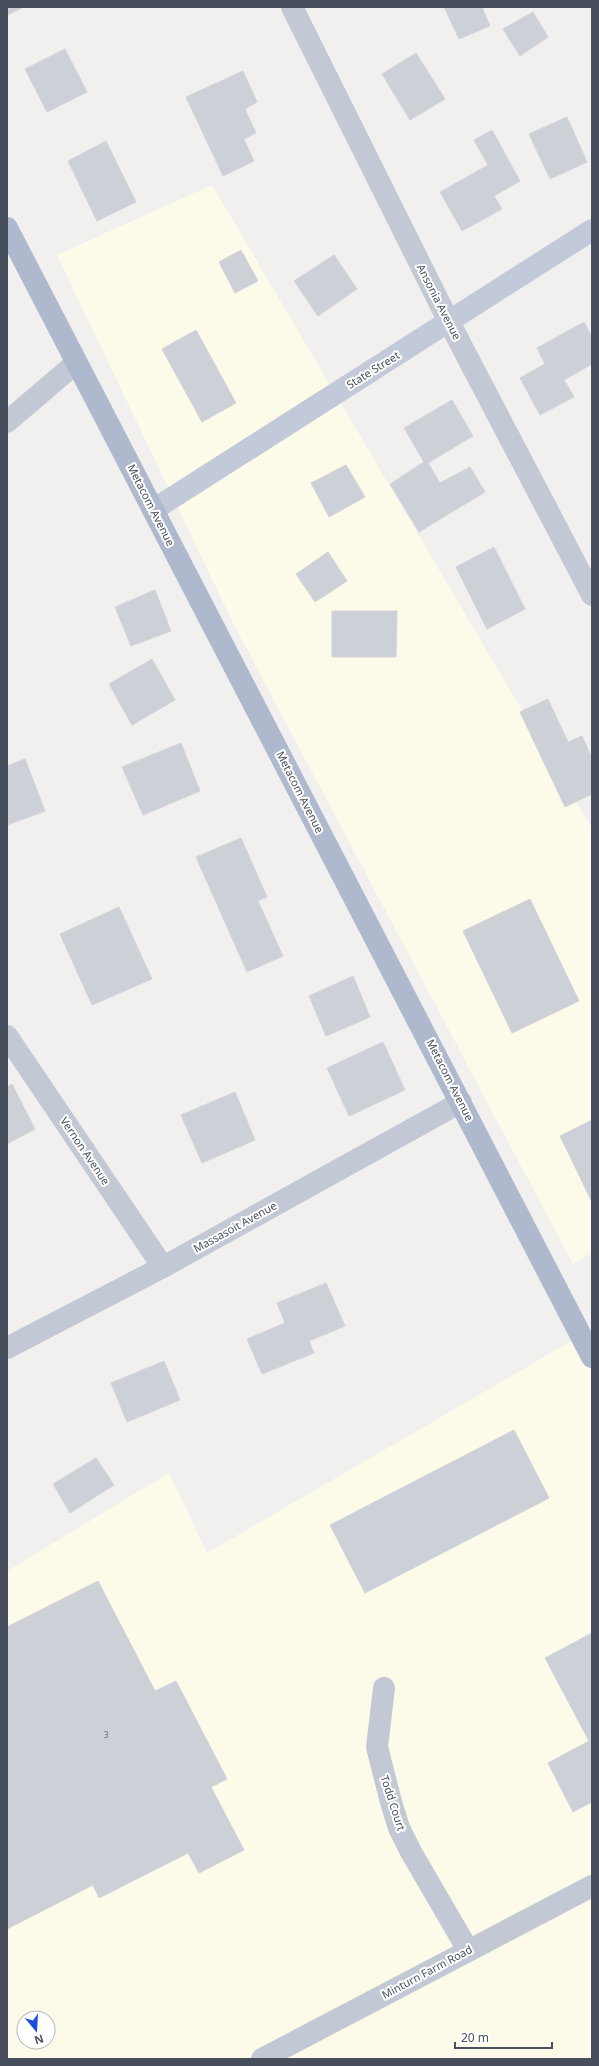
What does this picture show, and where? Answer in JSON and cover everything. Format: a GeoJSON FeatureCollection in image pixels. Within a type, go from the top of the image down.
{"type":"FeatureCollection","features":[{"type":"Feature","properties":{"kind":"main road","name":"Metacom Avenue"},"geometry":{"type":"LineString","coordinates":[[7,228],[592,1357]]}},
{"type":"Feature","properties":{"kind":"street","name":"Ansonia Avenue"},"geometry":{"type":"LineString","coordinates":[[292,7],[449,322],[592,595]]}},
{"type":"Feature","properties":{"kind":"street","name":"State Street"},"geometry":{"type":"LineString","coordinates":[[153,510],[592,230]]}},
{"type":"Feature","properties":{"kind":"street"},"geometry":{"type":"LineString","coordinates":[[7,422],[76,363]]}},
{"type":"Feature","properties":{"kind":"street","name":"Vernon Avenue"},"geometry":{"type":"LineString","coordinates":[[7,1036],[163,1267]]}},
{"type":"Feature","properties":{"kind":"street","name":"Massasoit Avenue"},"geometry":{"type":"LineString","coordinates":[[7,1348],[163,1267],[461,1102]]}},
{"type":"Feature","properties":{"kind":"street","name":"Todd Court"},"geometry":{"type":"LineString","coordinates":[[384,1688],[377,1747],[399,1828],[411,1852],[468,1950]]}},
{"type":"Feature","properties":{"kind":"street","name":"Minturn Farm Road"},"geometry":{"type":"LineString","coordinates":[[262,2059],[592,1886]]}},
{"type":"Feature","properties":{"kind":"shaded area"},"geometry":{"type":"Polygon","coordinates":[[[212,185],[592,829],[592,1253],[573,1264],[233,623],[57,255],[212,185]]]}},
{"type":"Feature","properties":{"kind":"shaded area"},"geometry":{"type":"Polygon","coordinates":[[[592,1329],[592,2059],[7,2059],[7,1571],[169,1473],[207,1553],[592,1329]]]}},
{"type":"Feature","properties":{"kind":"building"},"geometry":{"type":"Polygon","coordinates":[[[7,7],[24,7],[7,15],[7,7]]]}},
{"type":"Feature","properties":{"kind":"building"},"geometry":{"type":"Polygon","coordinates":[[[444,7],[482,7],[490,26],[459,39],[444,7]]]}},
{"type":"Feature","properties":{"kind":"building"},"geometry":{"type":"Polygon","coordinates":[[[533,12],[548,37],[520,56],[503,29],[533,12]]]}},
{"type":"Feature","properties":{"kind":"building"},"geometry":{"type":"Polygon","coordinates":[[[65,49],[87,92],[47,112],[25,69],[65,49]]]}},
{"type":"Feature","properties":{"kind":"building"},"geometry":{"type":"Polygon","coordinates":[[[416,53],[445,99],[410,120],[382,74],[416,53]]]}},
{"type":"Feature","properties":{"kind":"building"},"geometry":{"type":"Polygon","coordinates":[[[243,71],[257,102],[245,109],[256,133],[244,139],[254,161],[223,176],[186,97],[243,71]]]}},
{"type":"Feature","properties":{"kind":"building"},"geometry":{"type":"Polygon","coordinates":[[[567,117],[587,162],[550,179],[529,134],[567,117]]]}},
{"type":"Feature","properties":{"kind":"building"},"geometry":{"type":"Polygon","coordinates":[[[492,130],[520,181],[494,196],[502,209],[462,231],[440,192],[488,165],[474,140],[492,130]]]}},
{"type":"Feature","properties":{"kind":"building"},"geometry":{"type":"Polygon","coordinates":[[[106,141],[136,202],[97,221],[68,161],[106,141]]]}},
{"type":"Feature","properties":{"kind":"building"},"geometry":{"type":"Polygon","coordinates":[[[241,250],[258,281],[235,293],[219,262],[241,250]]]}},
{"type":"Feature","properties":{"kind":"building"},"geometry":{"type":"Polygon","coordinates":[[[334,255],[357,289],[318,316],[294,281],[334,255]]]}},
{"type":"Feature","properties":{"kind":"building"},"geometry":{"type":"Polygon","coordinates":[[[584,322],[592,337],[592,364],[564,380],[574,397],[540,415],[520,378],[545,364],[537,348],[584,322]]]}},
{"type":"Feature","properties":{"kind":"building"},"geometry":{"type":"Polygon","coordinates":[[[196,330],[236,403],[202,422],[162,349],[196,330]]]}},
{"type":"Feature","properties":{"kind":"building"},"geometry":{"type":"Polygon","coordinates":[[[452,400],[473,436],[428,463],[440,483],[470,467],[485,492],[419,532],[390,484],[424,462],[404,428],[452,400]]]}},
{"type":"Feature","properties":{"kind":"building"},"geometry":{"type":"Polygon","coordinates":[[[346,465],[365,497],[329,517],[311,483],[346,465]]]}},
{"type":"Feature","properties":{"kind":"building"},"geometry":{"type":"Polygon","coordinates":[[[494,547],[525,609],[487,629],[456,567],[494,547]]]}},
{"type":"Feature","properties":{"kind":"building"},"geometry":{"type":"Polygon","coordinates":[[[328,552],[347,581],[315,602],[296,574],[328,552]]]}},
{"type":"Feature","properties":{"kind":"building"},"geometry":{"type":"Polygon","coordinates":[[[155,590],[171,631],[131,646],[115,607],[155,590]]]}},
{"type":"Feature","properties":{"kind":"building"},"geometry":{"type":"Polygon","coordinates":[[[332,611],[397,611],[396,657],[332,657],[332,611]]]}},
{"type":"Feature","properties":{"kind":"building"},"geometry":{"type":"Polygon","coordinates":[[[152,659],[175,700],[132,725],[109,684],[152,659]]]}},
{"type":"Feature","properties":{"kind":"building"},"geometry":{"type":"Polygon","coordinates":[[[548,699],[568,742],[582,736],[592,758],[592,794],[565,807],[520,712],[548,699]]]}},
{"type":"Feature","properties":{"kind":"building"},"geometry":{"type":"Polygon","coordinates":[[[181,743],[200,791],[143,815],[122,767],[181,743]]]}},
{"type":"Feature","properties":{"kind":"building"},"geometry":{"type":"Polygon","coordinates":[[[25,759],[45,811],[7,825],[7,766],[25,759]]]}},
{"type":"Feature","properties":{"kind":"building"},"geometry":{"type":"Polygon","coordinates":[[[241,838],[267,897],[258,901],[283,956],[247,972],[196,857],[241,838]]]}},
{"type":"Feature","properties":{"kind":"building"},"geometry":{"type":"Polygon","coordinates":[[[530,899],[579,1001],[512,1033],[463,931],[530,899]]]}},
{"type":"Feature","properties":{"kind":"building"},"geometry":{"type":"Polygon","coordinates":[[[119,907],[152,979],[92,1005],[60,934],[119,907]]]}},
{"type":"Feature","properties":{"kind":"building"},"geometry":{"type":"Polygon","coordinates":[[[353,976],[370,1017],[326,1036],[309,996],[353,976]]]}},
{"type":"Feature","properties":{"kind":"building"},"geometry":{"type":"Polygon","coordinates":[[[383,1042],[405,1090],[349,1116],[327,1068],[383,1042]]]}},
{"type":"Feature","properties":{"kind":"building"},"geometry":{"type":"Polygon","coordinates":[[[12,1084],[35,1129],[7,1144],[7,1087],[12,1084]]]}},
{"type":"Feature","properties":{"kind":"building"},"geometry":{"type":"Polygon","coordinates":[[[235,1092],[255,1140],[202,1163],[181,1115],[235,1092]]]}},
{"type":"Feature","properties":{"kind":"building"},"geometry":{"type":"Polygon","coordinates":[[[592,1120],[592,1202],[560,1136],[592,1120]]]}},
{"type":"Feature","properties":{"kind":"building"},"geometry":{"type":"Polygon","coordinates":[[[326,1283],[345,1326],[309,1341],[314,1353],[262,1374],[247,1339],[285,1323],[277,1303],[326,1283]]]}},
{"type":"Feature","properties":{"kind":"building"},"geometry":{"type":"Polygon","coordinates":[[[164,1361],[180,1400],[127,1422],[111,1383],[164,1361]]]}},
{"type":"Feature","properties":{"kind":"building"},"geometry":{"type":"Polygon","coordinates":[[[514,1430],[549,1498],[365,1593],[330,1525],[514,1430]]]}},
{"type":"Feature","properties":{"kind":"building"},"geometry":{"type":"Polygon","coordinates":[[[96,1458],[114,1485],[70,1513],[53,1484],[96,1458]]]}},
{"type":"Feature","properties":{"kind":"building"},"geometry":{"type":"Polygon","coordinates":[[[98,1581],[155,1691],[176,1681],[227,1779],[211,1787],[244,1850],[199,1873],[188,1853],[99,1898],[93,1885],[7,1929],[7,1627],[98,1581]]]}},
{"type":"Feature","properties":{"kind":"building"},"geometry":{"type":"Polygon","coordinates":[[[592,1633],[592,1802],[573,1812],[548,1763],[589,1741],[545,1658],[592,1633]]]}}]}
